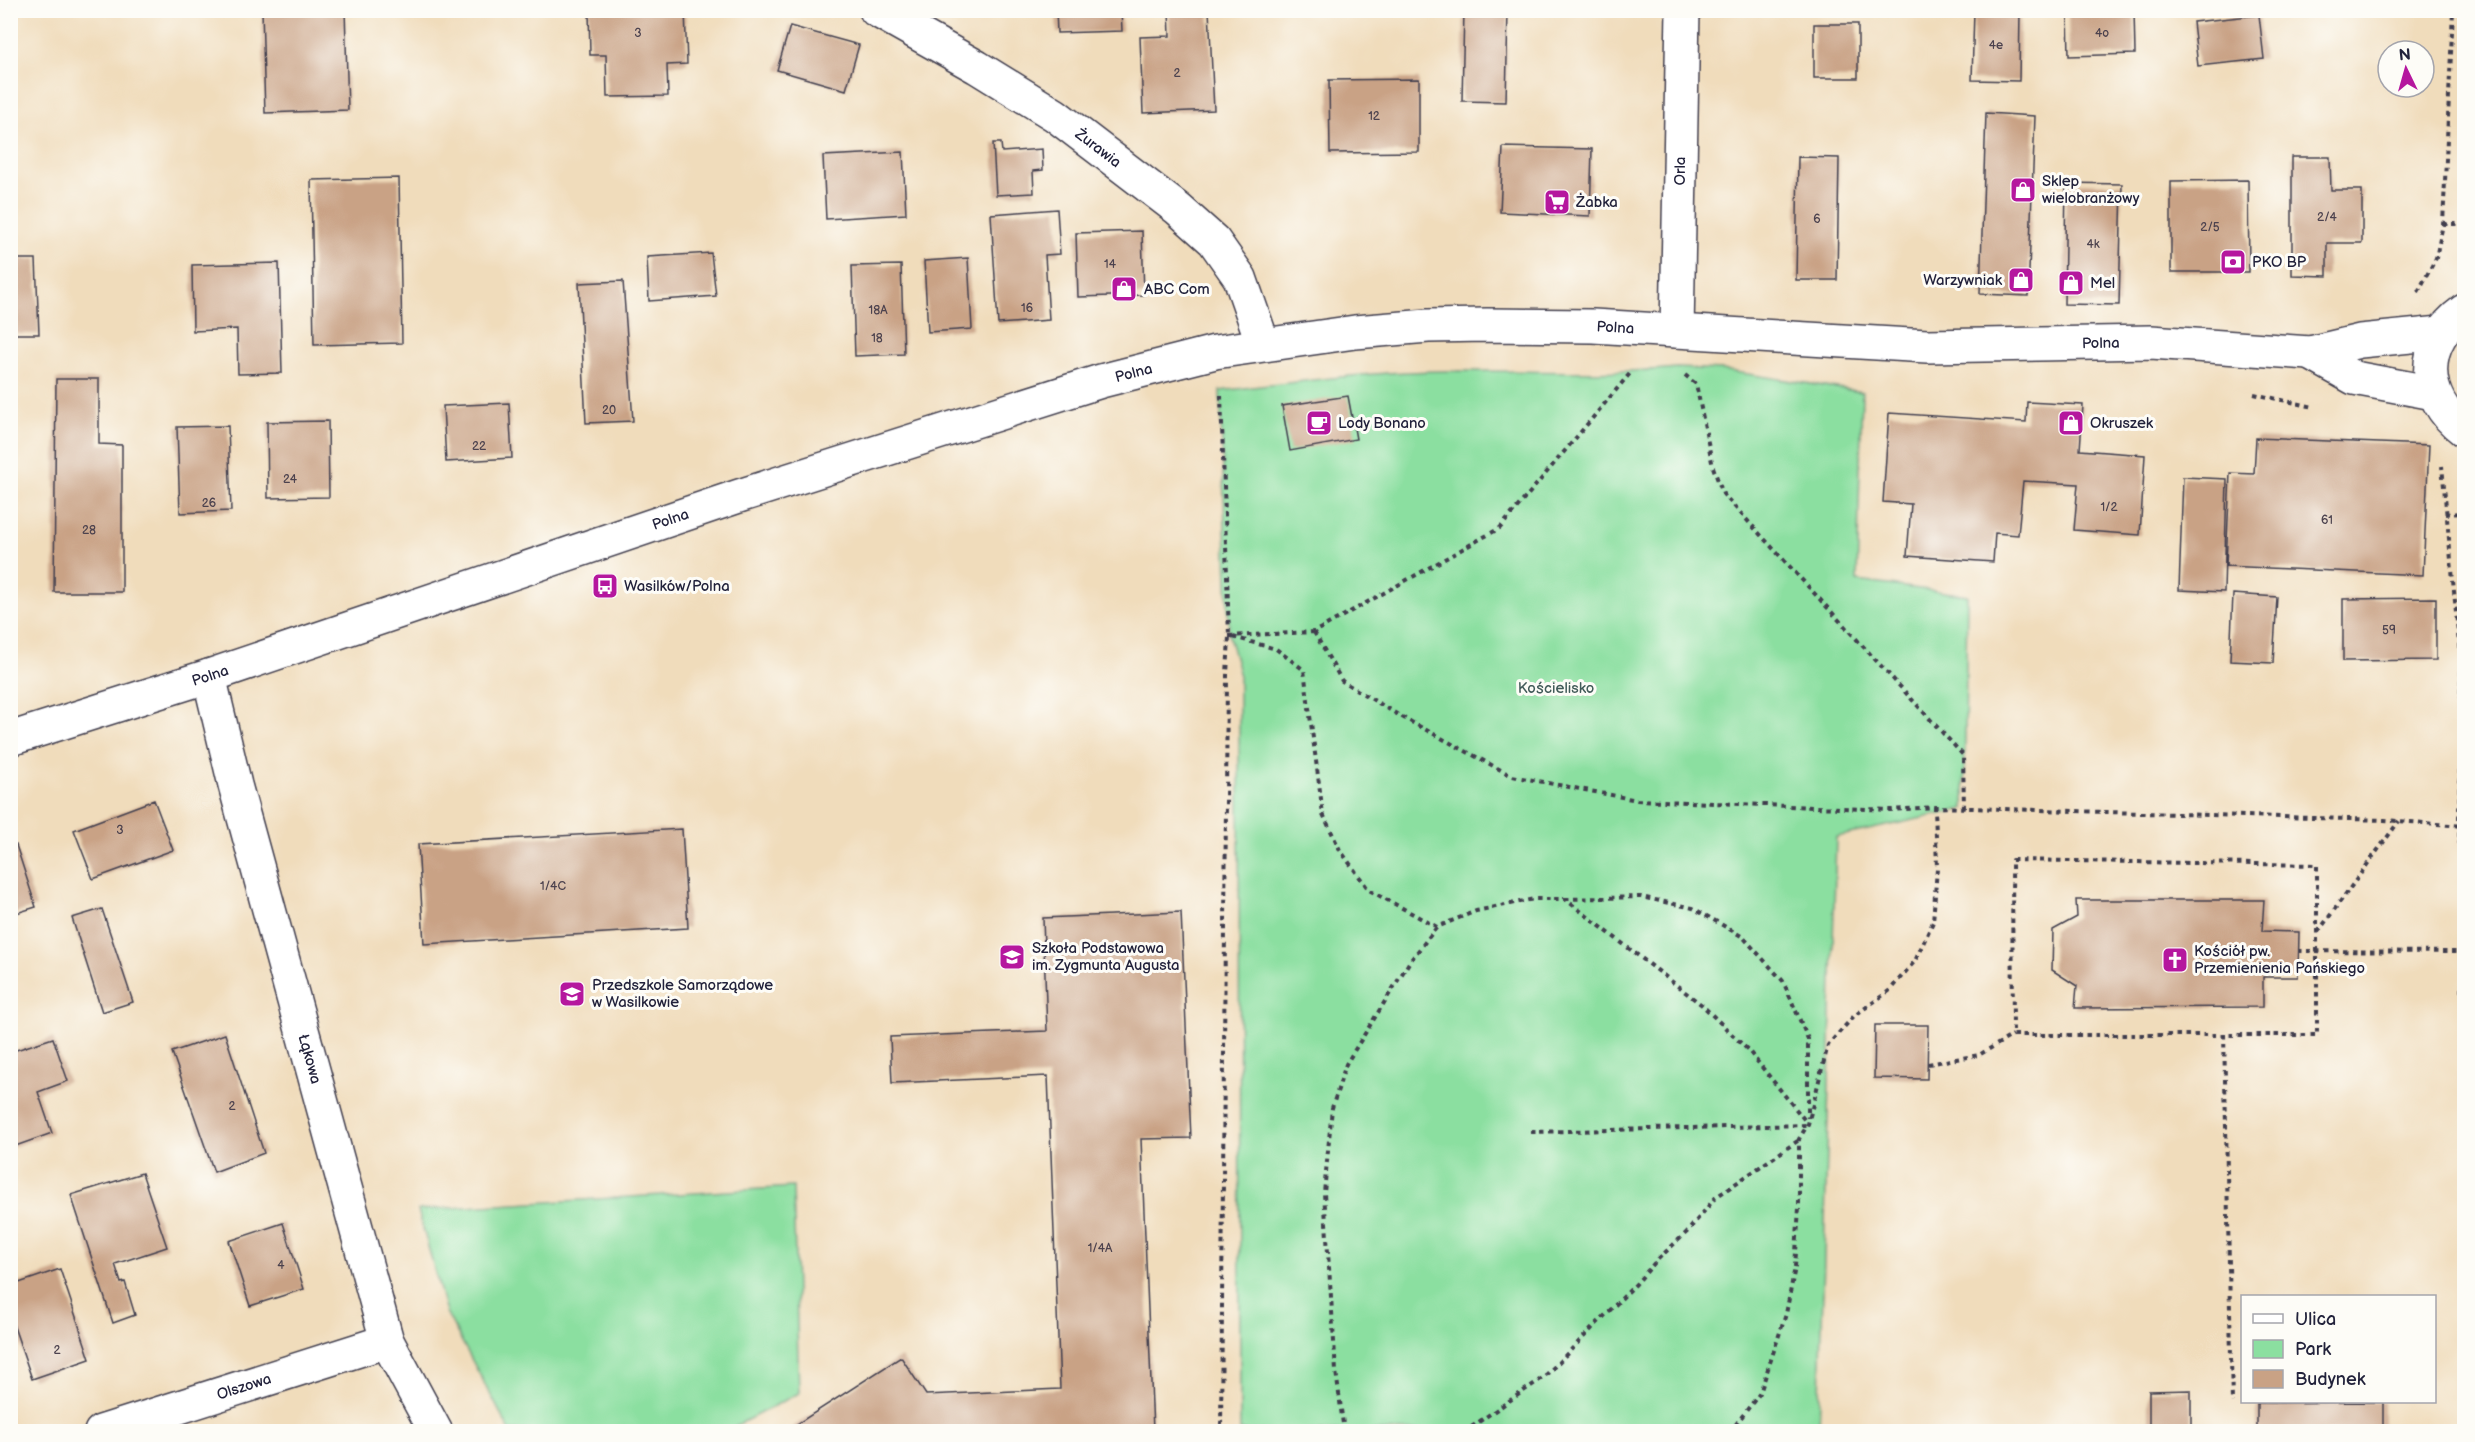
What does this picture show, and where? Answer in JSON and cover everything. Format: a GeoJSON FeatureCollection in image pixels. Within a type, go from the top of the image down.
{"type":"FeatureCollection","features":[{"type":"Feature","properties":{"kind":"street","name":"Żurawia"},"geometry":{"type":"LineString","coordinates":[[876,10],[977,67],[1055,115],[1178,208],[1214,241],[1240,278],[1263,344]]}},
{"type":"Feature","properties":{"kind":"street","name":"Orla"},"geometry":{"type":"LineString","coordinates":[[1677,331],[1683,10]]}},
{"type":"Feature","properties":{"kind":"street","name":"Polna"},"geometry":{"type":"LineString","coordinates":[[10,739],[209,676],[739,496],[1101,381],[1215,352],[1263,344],[1428,326],[1546,324],[1927,346],[2151,342],[2310,353],[2453,322]]}},
{"type":"Feature","properties":{"kind":"street"},"geometry":{"type":"LineString","coordinates":[[2453,322],[2433,352],[2430,372],[2434,393],[2447,414],[2464,430]]}},
{"type":"Feature","properties":{"kind":"street","name":"Polna"},"geometry":{"type":"LineString","coordinates":[[2310,353],[2354,378],[2434,393]]}},
{"type":"Feature","properties":{"kind":"street","name":"Łąkowa"},"geometry":{"type":"LineString","coordinates":[[209,676],[235,785],[387,1341],[436,1431]]}},
{"type":"Feature","properties":{"kind":"street","name":"Olszowa"},"geometry":{"type":"LineString","coordinates":[[101,1431],[387,1341]]}},
{"type":"Feature","properties":{"kind":"path"},"geometry":{"type":"LineString","coordinates":[[2453,10],[2443,224],[2464,224]]}},
{"type":"Feature","properties":{"kind":"path"},"geometry":{"type":"LineString","coordinates":[[1229,636],[1314,632],[1500,528],[1638,367]]}},
{"type":"Feature","properties":{"kind":"path"},"geometry":{"type":"LineString","coordinates":[[1683,373],[1696,384],[1713,467],[1723,494],[1963,755],[1964,809]]}},
{"type":"Feature","properties":{"kind":"path"},"geometry":{"type":"LineString","coordinates":[[1220,391],[1229,636],[1221,1431]]}},
{"type":"Feature","properties":{"kind":"path"},"geometry":{"type":"LineString","coordinates":[[2441,459],[2461,664],[2463,1431]]}},
{"type":"Feature","properties":{"kind":"path"},"geometry":{"type":"LineString","coordinates":[[2445,514],[2464,513]]}},
{"type":"Feature","properties":{"kind":"path"},"geometry":{"type":"LineString","coordinates":[[1314,632],[1342,681],[1400,716],[1512,777],[1637,800],[1891,810],[1935,807],[2398,821],[2462,825]]}},
{"type":"Feature","properties":{"kind":"path"},"geometry":{"type":"LineString","coordinates":[[1229,636],[1276,649],[1304,670],[1323,813],[1340,850],[1369,890],[1437,927]]}},
{"type":"Feature","properties":{"kind":"path"},"geometry":{"type":"LineString","coordinates":[[1464,1431],[1544,1377],[1687,1232],[1716,1197],[1799,1139],[1808,1125],[1828,1045],[1854,1016],[1889,991],[1915,961],[1934,922],[1937,868],[1935,807]]}},
{"type":"Feature","properties":{"kind":"path"},"geometry":{"type":"LineString","coordinates":[[2318,932],[2398,821]]}},
{"type":"Feature","properties":{"kind":"path"},"geometry":{"type":"LineString","coordinates":[[1928,1064],[1979,1055],[2013,1035],[2317,1035],[2317,865],[2012,860],[2013,1035]]}},
{"type":"Feature","properties":{"kind":"path"},"geometry":{"type":"LineString","coordinates":[[1344,1431],[1336,1371],[1324,1193],[1332,1108],[1346,1064],[1410,961],[1437,927],[1476,911],[1534,899],[1641,897],[1694,908],[1743,937],[1783,981],[1808,1039],[1808,1125]]}},
{"type":"Feature","properties":{"kind":"path"},"geometry":{"type":"LineString","coordinates":[[1565,899],[1702,1005],[1748,1050],[1808,1125]]}},
{"type":"Feature","properties":{"kind":"path"},"geometry":{"type":"LineString","coordinates":[[2298,951],[2462,952]]}},
{"type":"Feature","properties":{"kind":"path"},"geometry":{"type":"LineString","coordinates":[[2224,1034],[2232,1403]]}},
{"type":"Feature","properties":{"kind":"path"},"geometry":{"type":"LineString","coordinates":[[1531,1132],[1808,1125]]}},
{"type":"Feature","properties":{"kind":"path"},"geometry":{"type":"LineString","coordinates":[[1730,1431],[1760,1393],[1786,1314],[1795,1267],[1799,1208],[1799,1139]]}},
{"type":"Feature","properties":{"kind":"green space","name":"Kościelisko"},"geometry":{"type":"Polygon","coordinates":[[[1677,368],[1722,370],[1862,392],[1857,581],[1967,595],[1964,809],[1836,837],[1819,1431],[1240,1431],[1239,672],[1229,636],[1220,391],[1413,372],[1602,372],[1677,368]]]}},
{"type":"Feature","properties":{"kind":"green space"},"geometry":{"type":"Polygon","coordinates":[[[793,1187],[799,1393],[726,1431],[510,1431],[446,1312],[418,1210],[793,1187]]]}},
{"type":"Feature","properties":{"kind":"building"},"geometry":{"type":"Polygon","coordinates":[[[262,10],[345,10],[348,110],[265,113],[262,10]]]}},
{"type":"Feature","properties":{"kind":"building"},"geometry":{"type":"Polygon","coordinates":[[[589,10],[685,10],[687,64],[667,65],[668,96],[607,97],[606,55],[590,55],[589,10]]]}},
{"type":"Feature","properties":{"kind":"building"},"geometry":{"type":"Polygon","coordinates":[[[1056,10],[1121,10],[1122,31],[1057,33],[1056,10]]]}},
{"type":"Feature","properties":{"kind":"building"},"geometry":{"type":"Polygon","coordinates":[[[1169,10],[1209,10],[1214,110],[1143,113],[1140,37],[1170,36],[1169,10]]]}},
{"type":"Feature","properties":{"kind":"building"},"geometry":{"type":"Polygon","coordinates":[[[1464,10],[1508,10],[1506,102],[1462,101],[1464,10]]]}},
{"type":"Feature","properties":{"kind":"building"},"geometry":{"type":"Polygon","coordinates":[[[1974,10],[2020,10],[2019,81],[1972,80],[1974,10]]]}},
{"type":"Feature","properties":{"kind":"building"},"geometry":{"type":"Polygon","coordinates":[[[2134,10],[2135,54],[2069,56],[2068,12],[2134,10]]]}},
{"type":"Feature","properties":{"kind":"building"},"geometry":{"type":"Polygon","coordinates":[[[2259,15],[2264,59],[2198,66],[2193,22],[2259,15]]]}},
{"type":"Feature","properties":{"kind":"building"},"geometry":{"type":"Polygon","coordinates":[[[1814,24],[1858,24],[1858,78],[1814,78],[1814,24]]]}},
{"type":"Feature","properties":{"kind":"building"},"geometry":{"type":"Polygon","coordinates":[[[790,26],[859,45],[846,90],[777,70],[790,26]]]}},
{"type":"Feature","properties":{"kind":"building"},"geometry":{"type":"Polygon","coordinates":[[[1419,79],[1419,152],[1330,153],[1329,80],[1419,79]]]}},
{"type":"Feature","properties":{"kind":"building"},"geometry":{"type":"Polygon","coordinates":[[[1986,113],[2035,116],[2028,296],[1980,294],[1986,113]]]}},
{"type":"Feature","properties":{"kind":"building"},"geometry":{"type":"Polygon","coordinates":[[[993,143],[1001,143],[1002,152],[1042,149],[1043,170],[1033,171],[1034,193],[996,195],[993,143]]]}},
{"type":"Feature","properties":{"kind":"building"},"geometry":{"type":"Polygon","coordinates":[[[1503,147],[1592,149],[1590,216],[1500,212],[1503,147]]]}},
{"type":"Feature","properties":{"kind":"building"},"geometry":{"type":"Polygon","coordinates":[[[903,152],[906,214],[826,219],[823,156],[903,152]]]}},
{"type":"Feature","properties":{"kind":"building"},"geometry":{"type":"Polygon","coordinates":[[[1798,157],[1839,158],[1837,280],[1796,280],[1798,157]]]}},
{"type":"Feature","properties":{"kind":"building"},"geometry":{"type":"Polygon","coordinates":[[[2292,157],[2330,157],[2331,190],[2362,190],[2362,243],[2327,243],[2327,276],[2292,275],[2292,157]]]}},
{"type":"Feature","properties":{"kind":"building"},"geometry":{"type":"Polygon","coordinates":[[[399,178],[402,343],[314,345],[311,180],[399,178]]]}},
{"type":"Feature","properties":{"kind":"building"},"geometry":{"type":"Polygon","coordinates":[[[2248,180],[2249,272],[2171,272],[2171,181],[2248,180]]]}},
{"type":"Feature","properties":{"kind":"building"},"geometry":{"type":"Polygon","coordinates":[[[2066,183],[2122,184],[2119,305],[2064,304],[2066,183]]]}},
{"type":"Feature","properties":{"kind":"building"},"geometry":{"type":"Polygon","coordinates":[[[1057,209],[1060,254],[1045,255],[1049,320],[998,324],[991,214],[1057,209]]]}},
{"type":"Feature","properties":{"kind":"building"},"geometry":{"type":"Polygon","coordinates":[[[1142,231],[1144,295],[1078,297],[1076,233],[1142,231]]]}},
{"type":"Feature","properties":{"kind":"building"},"geometry":{"type":"Polygon","coordinates":[[[711,253],[716,296],[649,301],[647,257],[711,253]]]}},
{"type":"Feature","properties":{"kind":"building"},"geometry":{"type":"Polygon","coordinates":[[[968,258],[972,329],[928,332],[924,261],[968,258]]]}},
{"type":"Feature","properties":{"kind":"building"},"geometry":{"type":"Polygon","coordinates":[[[10,259],[36,259],[39,334],[10,334],[10,259]]]}},
{"type":"Feature","properties":{"kind":"building"},"geometry":{"type":"Polygon","coordinates":[[[279,263],[282,373],[238,374],[237,329],[193,331],[192,265],[279,263]]]}},
{"type":"Feature","properties":{"kind":"building"},"geometry":{"type":"Polygon","coordinates":[[[901,265],[904,354],[855,356],[852,266],[901,265]]]}},
{"type":"Feature","properties":{"kind":"building"},"geometry":{"type":"Polygon","coordinates":[[[623,281],[633,421],[586,423],[579,283],[623,281]]]}},
{"type":"Feature","properties":{"kind":"building"},"geometry":{"type":"Polygon","coordinates":[[[56,379],[99,379],[99,444],[122,445],[122,592],[54,592],[56,379]]]}},
{"type":"Feature","properties":{"kind":"building","name":"Lody Bonano"},"geometry":{"type":"Polygon","coordinates":[[[1348,396],[1356,439],[1290,451],[1282,406],[1348,396]]]}},
{"type":"Feature","properties":{"kind":"building"},"geometry":{"type":"Polygon","coordinates":[[[2027,402],[2083,405],[2080,450],[2145,455],[2140,535],[2074,530],[2078,484],[2023,481],[2018,535],[1995,533],[1993,562],[1907,556],[1911,504],[1883,502],[1889,413],[2026,422],[2027,402]]]}},
{"type":"Feature","properties":{"kind":"building"},"geometry":{"type":"Polygon","coordinates":[[[509,403],[512,458],[446,462],[443,406],[509,403]]]}},
{"type":"Feature","properties":{"kind":"building"},"geometry":{"type":"Polygon","coordinates":[[[328,421],[329,497],[268,498],[267,422],[328,421]]]}},
{"type":"Feature","properties":{"kind":"building"},"geometry":{"type":"Polygon","coordinates":[[[228,426],[231,511],[180,513],[177,427],[228,426]]]}},
{"type":"Feature","properties":{"kind":"building"},"geometry":{"type":"Polygon","coordinates":[[[2256,438],[2429,445],[2423,575],[2226,566],[2230,473],[2254,474],[2256,438]]]}},
{"type":"Feature","properties":{"kind":"building"},"geometry":{"type":"Polygon","coordinates":[[[2183,477],[2227,479],[2224,592],[2179,590],[2183,477]]]}},
{"type":"Feature","properties":{"kind":"building"},"geometry":{"type":"Polygon","coordinates":[[[2233,594],[2277,597],[2273,663],[2230,661],[2233,594]]]}},
{"type":"Feature","properties":{"kind":"building"},"geometry":{"type":"Polygon","coordinates":[[[2436,598],[2436,660],[2343,661],[2343,599],[2436,598]]]}},
{"type":"Feature","properties":{"kind":"building"},"geometry":{"type":"Polygon","coordinates":[[[154,800],[173,850],[93,879],[74,830],[154,800]]]}},
{"type":"Feature","properties":{"kind":"building"},"geometry":{"type":"Polygon","coordinates":[[[682,829],[688,928],[424,944],[418,844],[682,829]]]}},
{"type":"Feature","properties":{"kind":"building"},"geometry":{"type":"Polygon","coordinates":[[[16,845],[36,907],[10,915],[10,847],[16,845]]]}},
{"type":"Feature","properties":{"kind":"building","name":"Kościół pw. Przemienienia Pańskiego"},"geometry":{"type":"Polygon","coordinates":[[[2076,900],[2264,900],[2262,931],[2299,932],[2298,977],[2263,977],[2263,1007],[2075,1008],[2077,986],[2052,970],[2053,930],[2077,917],[2076,900]]]}},
{"type":"Feature","properties":{"kind":"building"},"geometry":{"type":"Polygon","coordinates":[[[102,909],[133,1002],[102,1012],[72,918],[102,909]]]}},
{"type":"Feature","properties":{"kind":"building"},"geometry":{"type":"Polygon","coordinates":[[[1181,912],[1191,1138],[1141,1139],[1153,1431],[786,1431],[901,1357],[926,1395],[1060,1389],[1048,1076],[892,1083],[890,1037],[1047,1031],[1043,918],[1181,912]]]}},
{"type":"Feature","properties":{"kind":"building"},"geometry":{"type":"Polygon","coordinates":[[[1875,1025],[1928,1025],[1927,1079],[1874,1078],[1875,1025]]]}},
{"type":"Feature","properties":{"kind":"building"},"geometry":{"type":"Polygon","coordinates":[[[225,1034],[264,1153],[214,1172],[172,1052],[225,1034]]]}},
{"type":"Feature","properties":{"kind":"building"},"geometry":{"type":"Polygon","coordinates":[[[53,1038],[68,1081],[38,1092],[52,1133],[10,1148],[10,1052],[53,1038]]]}},
{"type":"Feature","properties":{"kind":"building"},"geometry":{"type":"Polygon","coordinates":[[[142,1173],[167,1247],[115,1264],[121,1283],[125,1282],[135,1315],[113,1323],[71,1195],[142,1173]]]}},
{"type":"Feature","properties":{"kind":"building"},"geometry":{"type":"Polygon","coordinates":[[[283,1223],[304,1289],[250,1306],[229,1241],[283,1223]]]}},
{"type":"Feature","properties":{"kind":"building"},"geometry":{"type":"Polygon","coordinates":[[[60,1269],[90,1359],[32,1379],[10,1315],[10,1286],[60,1269]]]}},
{"type":"Feature","properties":{"kind":"building"},"geometry":{"type":"Polygon","coordinates":[[[2191,1390],[2191,1431],[2149,1431],[2149,1391],[2191,1390]]]}},
{"type":"Feature","properties":{"kind":"building"},"geometry":{"type":"Polygon","coordinates":[[[2257,1403],[2383,1403],[2383,1431],[2257,1431],[2257,1403]]]}},
{"type":"Feature","properties":{"kind":"place","name":"Sklep wielobranżowy"},"geometry":{"type":"Point","coordinates":[2023,190]}},
{"type":"Feature","properties":{"kind":"place","name":"Żabka"},"geometry":{"type":"Point","coordinates":[1557,202]}},
{"type":"Feature","properties":{"kind":"place","name":"PKO BP"},"geometry":{"type":"Point","coordinates":[2233,262]}},
{"type":"Feature","properties":{"kind":"place","name":"Warzywniak"},"geometry":{"type":"Point","coordinates":[2021,280]}},
{"type":"Feature","properties":{"kind":"place","name":"Mel"},"geometry":{"type":"Point","coordinates":[2071,283]}},
{"type":"Feature","properties":{"kind":"place","name":"ABC Com"},"geometry":{"type":"Point","coordinates":[1124,289]}},
{"type":"Feature","properties":{"kind":"place","name":"Lody Bonano"},"geometry":{"type":"Point","coordinates":[1319,423]}},
{"type":"Feature","properties":{"kind":"place","name":"Okruszek"},"geometry":{"type":"Point","coordinates":[2071,423]}},
{"type":"Feature","properties":{"kind":"place","name":"Wasilków/Polna"},"geometry":{"type":"Point","coordinates":[605,586]}},
{"type":"Feature","properties":{"kind":"place","name":"Szkoła Podstawowa im. Zygmunta Augusta"},"geometry":{"type":"Point","coordinates":[1012,957]}},
{"type":"Feature","properties":{"kind":"place","name":"Kościół pw. Przemienienia Pańskiego"},"geometry":{"type":"Point","coordinates":[2175,960]}},
{"type":"Feature","properties":{"kind":"place","name":"Przedszkole Samorządowe w Wasilkowie"},"geometry":{"type":"Point","coordinates":[572,994]}}]}
